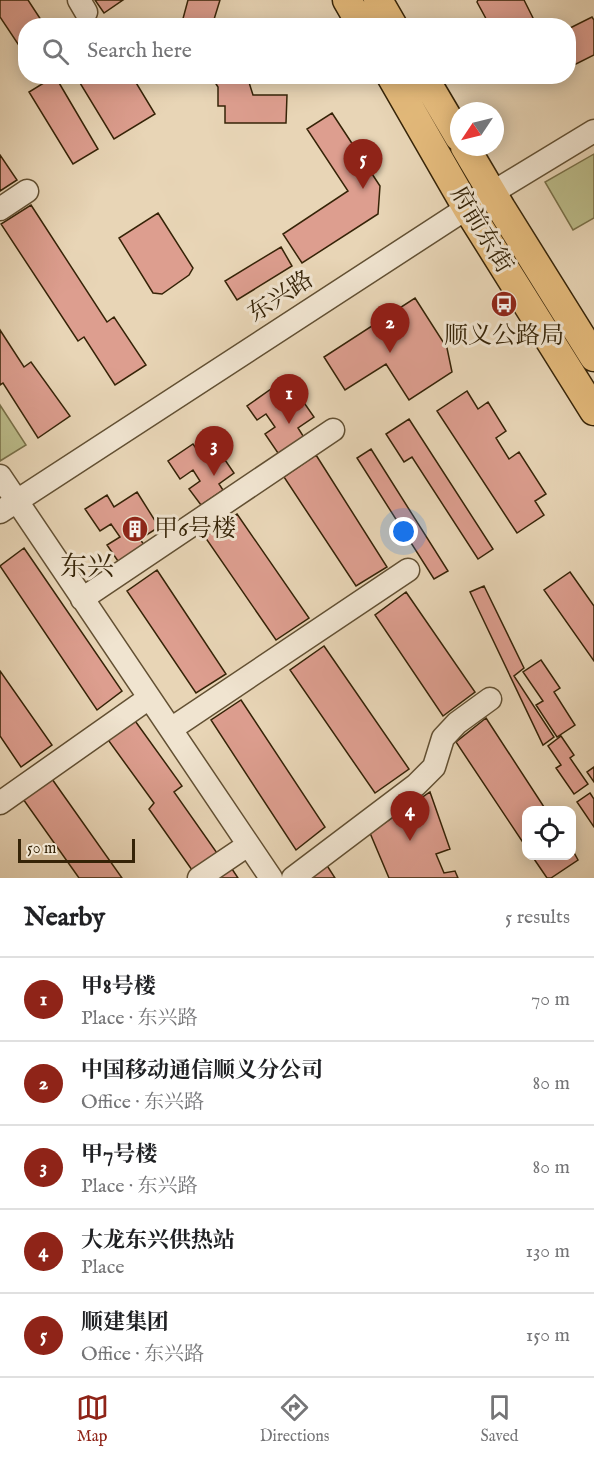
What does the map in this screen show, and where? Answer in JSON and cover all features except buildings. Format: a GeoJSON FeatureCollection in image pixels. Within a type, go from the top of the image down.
{"type":"FeatureCollection","features":[{"type":"Feature","properties":{"kind":"main road"},"geometry":{"type":"LineString","coordinates":[[347,0],[357,18]]}},
{"type":"Feature","properties":{"kind":"main road"},"geometry":{"type":"LineString","coordinates":[[378,0],[388,18]]}},
{"type":"Feature","properties":{"kind":"main road","name":"府前东街"},"geometry":{"type":"LineString","coordinates":[[396,84],[467,208],[594,411]]}},
{"type":"Feature","properties":{"kind":"main road"},"geometry":{"type":"LineString","coordinates":[[428,84],[450,122]]}},
{"type":"Feature","properties":{"kind":"main road","name":"府前东街"},"geometry":{"type":"LineString","coordinates":[[470,156],[594,357]]}},
{"type":"Feature","properties":{"kind":"street","name":"东兴路"},"geometry":{"type":"LineString","coordinates":[[9,506],[467,208],[594,131]]}},
{"type":"Feature","properties":{"kind":"street"},"geometry":{"type":"LineString","coordinates":[[0,209],[27,191]]}},
{"type":"Feature","properties":{"kind":"street"},"geometry":{"type":"LineString","coordinates":[[82,599],[333,430]]}},
{"type":"Feature","properties":{"kind":"street"},"geometry":{"type":"LineString","coordinates":[[0,476],[9,506],[82,599],[271,878]]}},
{"type":"Feature","properties":{"kind":"street"},"geometry":{"type":"LineString","coordinates":[[171,729],[408,570]]}},
{"type":"Feature","properties":{"kind":"street"},"geometry":{"type":"LineString","coordinates":[[0,803],[149,698]]}},
{"type":"Feature","properties":{"kind":"street"},"geometry":{"type":"LineString","coordinates":[[293,878],[416,785],[434,767],[443,738],[457,723],[490,699]]}},
{"type":"Feature","properties":{"kind":"street"},"geometry":{"type":"LineString","coordinates":[[199,878],[248,844]]}},
{"type":"Feature","properties":{"kind":"green space"},"geometry":{"type":"Polygon","coordinates":[[[594,154],[594,218],[573,230],[545,182],[594,154]]]}},
{"type":"Feature","properties":{"kind":"green space"},"geometry":{"type":"Polygon","coordinates":[[[0,405],[26,445],[0,461],[0,405]]]}},
{"type":"Feature","properties":{"kind":"place","name":"顺建集团"},"geometry":{"type":"Point","coordinates":[363,189]}},
{"type":"Feature","properties":{"kind":"place","name":"顺义公路局"},"geometry":{"type":"Point","coordinates":[504,304]}},
{"type":"Feature","properties":{"kind":"place","name":"中国移动通信顺义分公司"},"geometry":{"type":"Point","coordinates":[390,353]}},
{"type":"Feature","properties":{"kind":"place","name":"甲8号楼"},"geometry":{"type":"Point","coordinates":[289,424]}},
{"type":"Feature","properties":{"kind":"place","name":"甲7号楼"},"geometry":{"type":"Point","coordinates":[214,476]}},
{"type":"Feature","properties":{"kind":"place","name":"甲6号楼"},"geometry":{"type":"Point","coordinates":[135,529]}},
{"type":"Feature","properties":{"kind":"place","name":"大龙东兴供热站"},"geometry":{"type":"Point","coordinates":[410,841]}},
{"type":"Feature","properties":{"kind":"district","name":"东兴"},"geometry":{"type":"Point","coordinates":[87,568]}}]}
